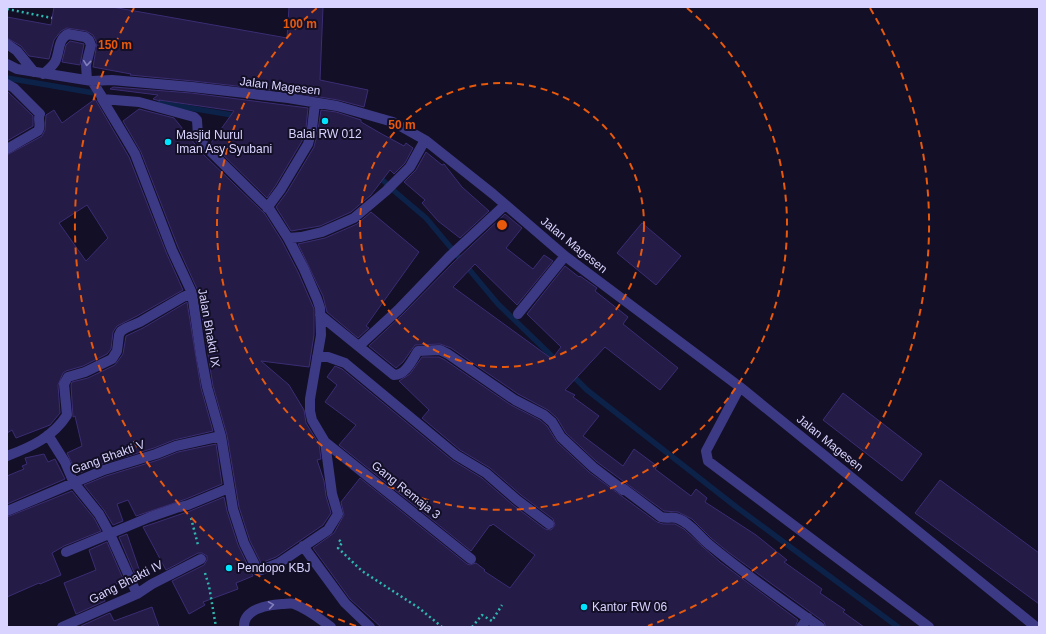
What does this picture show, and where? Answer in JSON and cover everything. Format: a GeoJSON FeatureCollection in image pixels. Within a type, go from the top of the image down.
{"type":"FeatureCollection","features":[{"type":"Feature","properties":{"kind":"street"},"geometry":{"type":"LineString","coordinates":[[7,44],[17,51],[38,73],[50,69],[55,61],[61,40],[64,36],[68,34],[85,37],[89,40],[90,45],[86,65],[91,83]]}},
{"type":"Feature","properties":{"kind":"street","name":"Jalan Magesen"},"geometry":{"type":"LineString","coordinates":[[7,64],[12,70],[38,73],[91,83],[112,80],[288,98],[337,106],[393,122],[425,140],[468,174],[565,256],[740,387],[1036,627]]}},
{"type":"Feature","properties":{"kind":"street","name":"Jalan Bhakti IX"},"geometry":{"type":"LineString","coordinates":[[91,83],[102,98],[135,154],[172,250],[192,293],[203,368],[221,436],[233,509],[244,543],[258,571],[279,563],[303,546]]}},
{"type":"Feature","properties":{"kind":"street"},"geometry":{"type":"LineString","coordinates":[[7,84],[14,88],[40,114],[38,118],[40,127],[38,131],[7,149]]}},
{"type":"Feature","properties":{"kind":"street"},"geometry":{"type":"LineString","coordinates":[[102,98],[139,102],[194,117],[197,120],[198,136],[204,145],[267,208],[288,238],[304,269],[320,308],[321,335],[310,399],[310,411],[312,420],[325,442],[330,480],[338,514],[328,530],[303,546],[345,603],[370,627]]}},
{"type":"Feature","properties":{"kind":"street"},"geometry":{"type":"LineString","coordinates":[[267,208],[281,189],[308,144],[312,129],[315,103]]}},
{"type":"Feature","properties":{"kind":"street"},"geometry":{"type":"LineString","coordinates":[[288,238],[301,237],[322,232],[354,218],[386,191],[410,167],[425,140]]}},
{"type":"Feature","properties":{"kind":"street"},"geometry":{"type":"LineString","coordinates":[[359,346],[398,310],[449,256],[505,205]]}},
{"type":"Feature","properties":{"kind":"street"},"geometry":{"type":"LineString","coordinates":[[518,314],[565,256]]}},
{"type":"Feature","properties":{"kind":"street"},"geometry":{"type":"LineString","coordinates":[[7,456],[39,443],[61,425],[67,415],[64,384],[68,377],[85,372],[112,359],[117,351],[121,331],[192,293]]}},
{"type":"Feature","properties":{"kind":"street"},"geometry":{"type":"LineString","coordinates":[[320,315],[394,375],[399,375],[404,371],[418,350],[440,350],[448,354],[515,400],[544,415],[552,422],[561,437],[593,467],[660,517],[680,519],[698,533],[711,546],[788,605],[820,627]]}},
{"type":"Feature","properties":{"kind":"street"},"geometry":{"type":"LineString","coordinates":[[317,357],[328,357],[345,363],[456,454],[486,473],[517,500],[549,524]]}},
{"type":"Feature","properties":{"kind":"street"},"geometry":{"type":"LineString","coordinates":[[740,387],[706,451],[708,461],[929,627]]}},
{"type":"Feature","properties":{"kind":"street"},"geometry":{"type":"LineString","coordinates":[[48,435],[65,462],[74,483],[95,507],[110,534],[137,594]]}},
{"type":"Feature","properties":{"kind":"street","name":"Gang Bhakti V"},"geometry":{"type":"LineString","coordinates":[[7,511],[104,470],[156,454],[176,446],[221,436]]}},
{"type":"Feature","properties":{"kind":"street","name":"Gang Remaja 3"},"geometry":{"type":"LineString","coordinates":[[325,442],[471,559]]}},
{"type":"Feature","properties":{"kind":"street"},"geometry":{"type":"LineString","coordinates":[[66,552],[150,517],[188,505],[229,488]]}},
{"type":"Feature","properties":{"kind":"street","name":"Gang Bhakti IV"},"geometry":{"type":"LineString","coordinates":[[62,627],[137,594],[171,574],[201,559]]}},
{"type":"Feature","properties":{"kind":"street"},"geometry":{"type":"LineString","coordinates":[[244,627],[244,622],[249,614],[268,605],[293,604],[313,614],[331,627]]}},
{"type":"Feature","properties":{"kind":"street"},"geometry":{"type":"LineString","coordinates":[[801,627],[808,618]]}},
{"type":"Feature","properties":{"kind":"path"},"geometry":{"type":"LineString","coordinates":[[7,9],[52,18]]}},
{"type":"Feature","properties":{"kind":"path"},"geometry":{"type":"LineString","coordinates":[[328,530],[342,543],[338,548],[362,571],[418,608],[442,627]]}},
{"type":"Feature","properties":{"kind":"path"},"geometry":{"type":"LineString","coordinates":[[472,627],[482,615],[492,621],[502,605]]}},
{"type":"Feature","properties":{"kind":"building"},"geometry":{"type":"Polygon","coordinates":[[[54,7],[112,7],[287,38],[289,7],[323,7],[320,80],[368,90],[364,107],[338,100],[289,92],[130,75],[131,74],[93,67],[97,43],[93,35],[86,31],[67,28],[61,31],[54,40],[49,59],[29,56],[21,46],[7,38],[7,17],[51,25],[54,7]]]}},
{"type":"Feature","properties":{"kind":"building"},"geometry":{"type":"Polygon","coordinates":[[[70,41],[84,44],[80,65],[62,62],[66,45],[70,41]]]}},
{"type":"Feature","properties":{"kind":"building"},"geometry":{"type":"Polygon","coordinates":[[[113,87],[191,93],[308,108],[306,128],[302,141],[267,198],[211,143],[234,111],[159,100],[160,101],[153,99],[158,95],[110,89],[113,87]]]}},
{"type":"Feature","properties":{"kind":"building"},"geometry":{"type":"Polygon","coordinates":[[[7,91],[33,116],[33,126],[7,141],[7,91]]]}},
{"type":"Feature","properties":{"kind":"building"},"geometry":{"type":"Polygon","coordinates":[[[95,99],[129,157],[166,252],[183,290],[117,326],[113,332],[111,349],[107,354],[83,366],[63,373],[58,385],[60,413],[50,425],[16,438],[12,430],[7,433],[7,155],[42,136],[45,130],[46,115],[54,110],[62,123],[95,99]],[[87,205],[59,223],[86,261],[108,238],[87,205]]]}},
{"type":"Feature","properties":{"kind":"building"},"geometry":{"type":"Polygon","coordinates":[[[139,109],[174,118],[203,154],[265,214],[282,241],[298,272],[314,309],[314,335],[309,367],[261,361],[289,385],[304,410],[306,423],[319,444],[321,459],[317,460],[324,481],[326,496],[331,513],[323,525],[276,557],[261,563],[250,541],[239,507],[227,435],[213,386],[198,291],[178,247],[141,152],[123,121],[139,109]]]}},
{"type":"Feature","properties":{"kind":"building"},"geometry":{"type":"Polygon","coordinates":[[[321,110],[336,112],[361,120],[361,122],[404,146],[406,143],[413,148],[405,163],[394,174],[390,170],[371,195],[351,212],[320,226],[291,231],[276,207],[287,192],[314,147],[321,110]]]}},
{"type":"Feature","properties":{"kind":"building"},"geometry":{"type":"Polygon","coordinates":[[[426,152],[442,165],[444,164],[462,187],[489,211],[460,238],[438,221],[422,203],[425,200],[404,182],[416,170],[426,152]]]}},
{"type":"Feature","properties":{"kind":"building"},"geometry":{"type":"Polygon","coordinates":[[[371,212],[419,252],[366,326],[369,328],[358,338],[327,312],[323,296],[298,244],[325,238],[357,224],[371,212]]]}},
{"type":"Feature","properties":{"kind":"building"},"geometry":{"type":"Polygon","coordinates":[[[505,214],[522,228],[506,248],[533,269],[544,255],[553,261],[517,305],[475,264],[453,287],[552,359],[561,347],[527,314],[565,266],[597,288],[595,291],[628,317],[623,324],[678,368],[660,390],[605,347],[565,390],[575,395],[573,397],[599,416],[583,436],[623,466],[634,449],[657,466],[655,469],[691,496],[696,489],[707,498],[705,502],[756,535],[787,560],[784,562],[822,589],[820,593],[845,610],[843,612],[864,627],[826,627],[824,622],[728,552],[692,519],[678,512],[664,511],[597,462],[566,433],[557,418],[548,410],[518,394],[451,348],[440,344],[415,345],[403,362],[396,368],[369,346],[505,214]]]}},
{"type":"Feature","properties":{"kind":"building"},"geometry":{"type":"Polygon","coordinates":[[[642,223],[681,256],[656,285],[617,253],[642,223]]]}},
{"type":"Feature","properties":{"kind":"building"},"geometry":{"type":"Polygon","coordinates":[[[187,302],[201,388],[213,431],[174,440],[77,474],[67,453],[82,446],[75,416],[73,417],[72,382],[88,378],[115,365],[123,354],[126,336],[143,328],[187,302]]]}},
{"type":"Feature","properties":{"kind":"building"},"geometry":{"type":"Polygon","coordinates":[[[422,357],[439,357],[445,360],[511,405],[540,420],[547,426],[557,442],[589,472],[657,522],[663,524],[675,524],[684,529],[720,562],[798,620],[795,627],[381,627],[350,599],[313,548],[334,533],[344,515],[341,502],[360,478],[467,564],[470,565],[476,563],[485,570],[484,571],[510,588],[535,555],[493,524],[491,526],[490,525],[471,551],[339,445],[356,425],[325,402],[337,385],[327,377],[335,366],[342,369],[452,460],[482,478],[513,505],[545,529],[551,530],[555,525],[553,519],[521,495],[490,468],[460,450],[422,418],[429,410],[399,381],[410,374],[422,357]]]}},
{"type":"Feature","properties":{"kind":"building"},"geometry":{"type":"Polygon","coordinates":[[[843,393],[922,454],[902,481],[823,420],[843,393]]]}},
{"type":"Feature","properties":{"kind":"building"},"geometry":{"type":"Polygon","coordinates":[[[216,444],[222,484],[186,499],[136,516],[128,500],[117,504],[123,521],[113,525],[104,510],[84,485],[106,476],[158,460],[178,452],[216,444]]]}},
{"type":"Feature","properties":{"kind":"building"},"geometry":{"type":"Polygon","coordinates":[[[44,454],[48,462],[55,459],[65,479],[7,504],[7,476],[24,469],[22,466],[27,464],[25,458],[44,454]]]}},
{"type":"Feature","properties":{"kind":"building"},"geometry":{"type":"Polygon","coordinates":[[[940,480],[1039,553],[1039,604],[915,513],[940,480]]]}},
{"type":"Feature","properties":{"kind":"building"},"geometry":{"type":"Polygon","coordinates":[[[72,491],[94,518],[101,531],[64,546],[52,553],[61,575],[7,597],[7,517],[72,491]]]}},
{"type":"Feature","properties":{"kind":"building"},"geometry":{"type":"Polygon","coordinates":[[[224,497],[238,545],[253,576],[236,583],[238,589],[203,602],[205,605],[189,614],[172,581],[204,565],[207,560],[207,556],[202,553],[198,553],[166,570],[143,527],[190,511],[224,497]]]}},
{"type":"Feature","properties":{"kind":"building"},"geometry":{"type":"Polygon","coordinates":[[[127,534],[141,575],[136,577],[119,537],[127,534]]]}},
{"type":"Feature","properties":{"kind":"building"},"geometry":{"type":"Polygon","coordinates":[[[107,542],[124,581],[101,590],[105,601],[76,614],[64,583],[96,570],[89,550],[107,542]]]}},
{"type":"Feature","properties":{"kind":"building"},"geometry":{"type":"Polygon","coordinates":[[[152,607],[159,627],[81,626],[110,613],[114,621],[152,607]]]}},
{"type":"Feature","properties":{"kind":"waterway"},"geometry":{"type":"LineString","coordinates":[[7,78],[100,94]]}},
{"type":"Feature","properties":{"kind":"waterway"},"geometry":{"type":"LineString","coordinates":[[160,103],[238,116]]}},
{"type":"Feature","properties":{"kind":"waterway"},"geometry":{"type":"LineString","coordinates":[[377,175],[386,183]]}},
{"type":"Feature","properties":{"kind":"waterway"},"geometry":{"type":"LineString","coordinates":[[393,190],[426,218],[498,304],[559,363]]}},
{"type":"Feature","properties":{"kind":"waterway"},"geometry":{"type":"LineString","coordinates":[[571,374],[587,390],[735,506],[898,627]]}},
{"type":"Feature","properties":{"kind":"place","name":"Balai RW 012"},"geometry":{"type":"Point","coordinates":[325,121]}},
{"type":"Feature","properties":{"kind":"place","name":"Masjid Nurul Iman Asy Syubani"},"geometry":{"type":"Point","coordinates":[168,142]}},
{"type":"Feature","properties":{"kind":"place","name":"Pendopo KBJ"},"geometry":{"type":"Point","coordinates":[229,568]}},
{"type":"Feature","properties":{"kind":"place","name":"Kantor RW 06"},"geometry":{"type":"Point","coordinates":[584,607]}}]}
